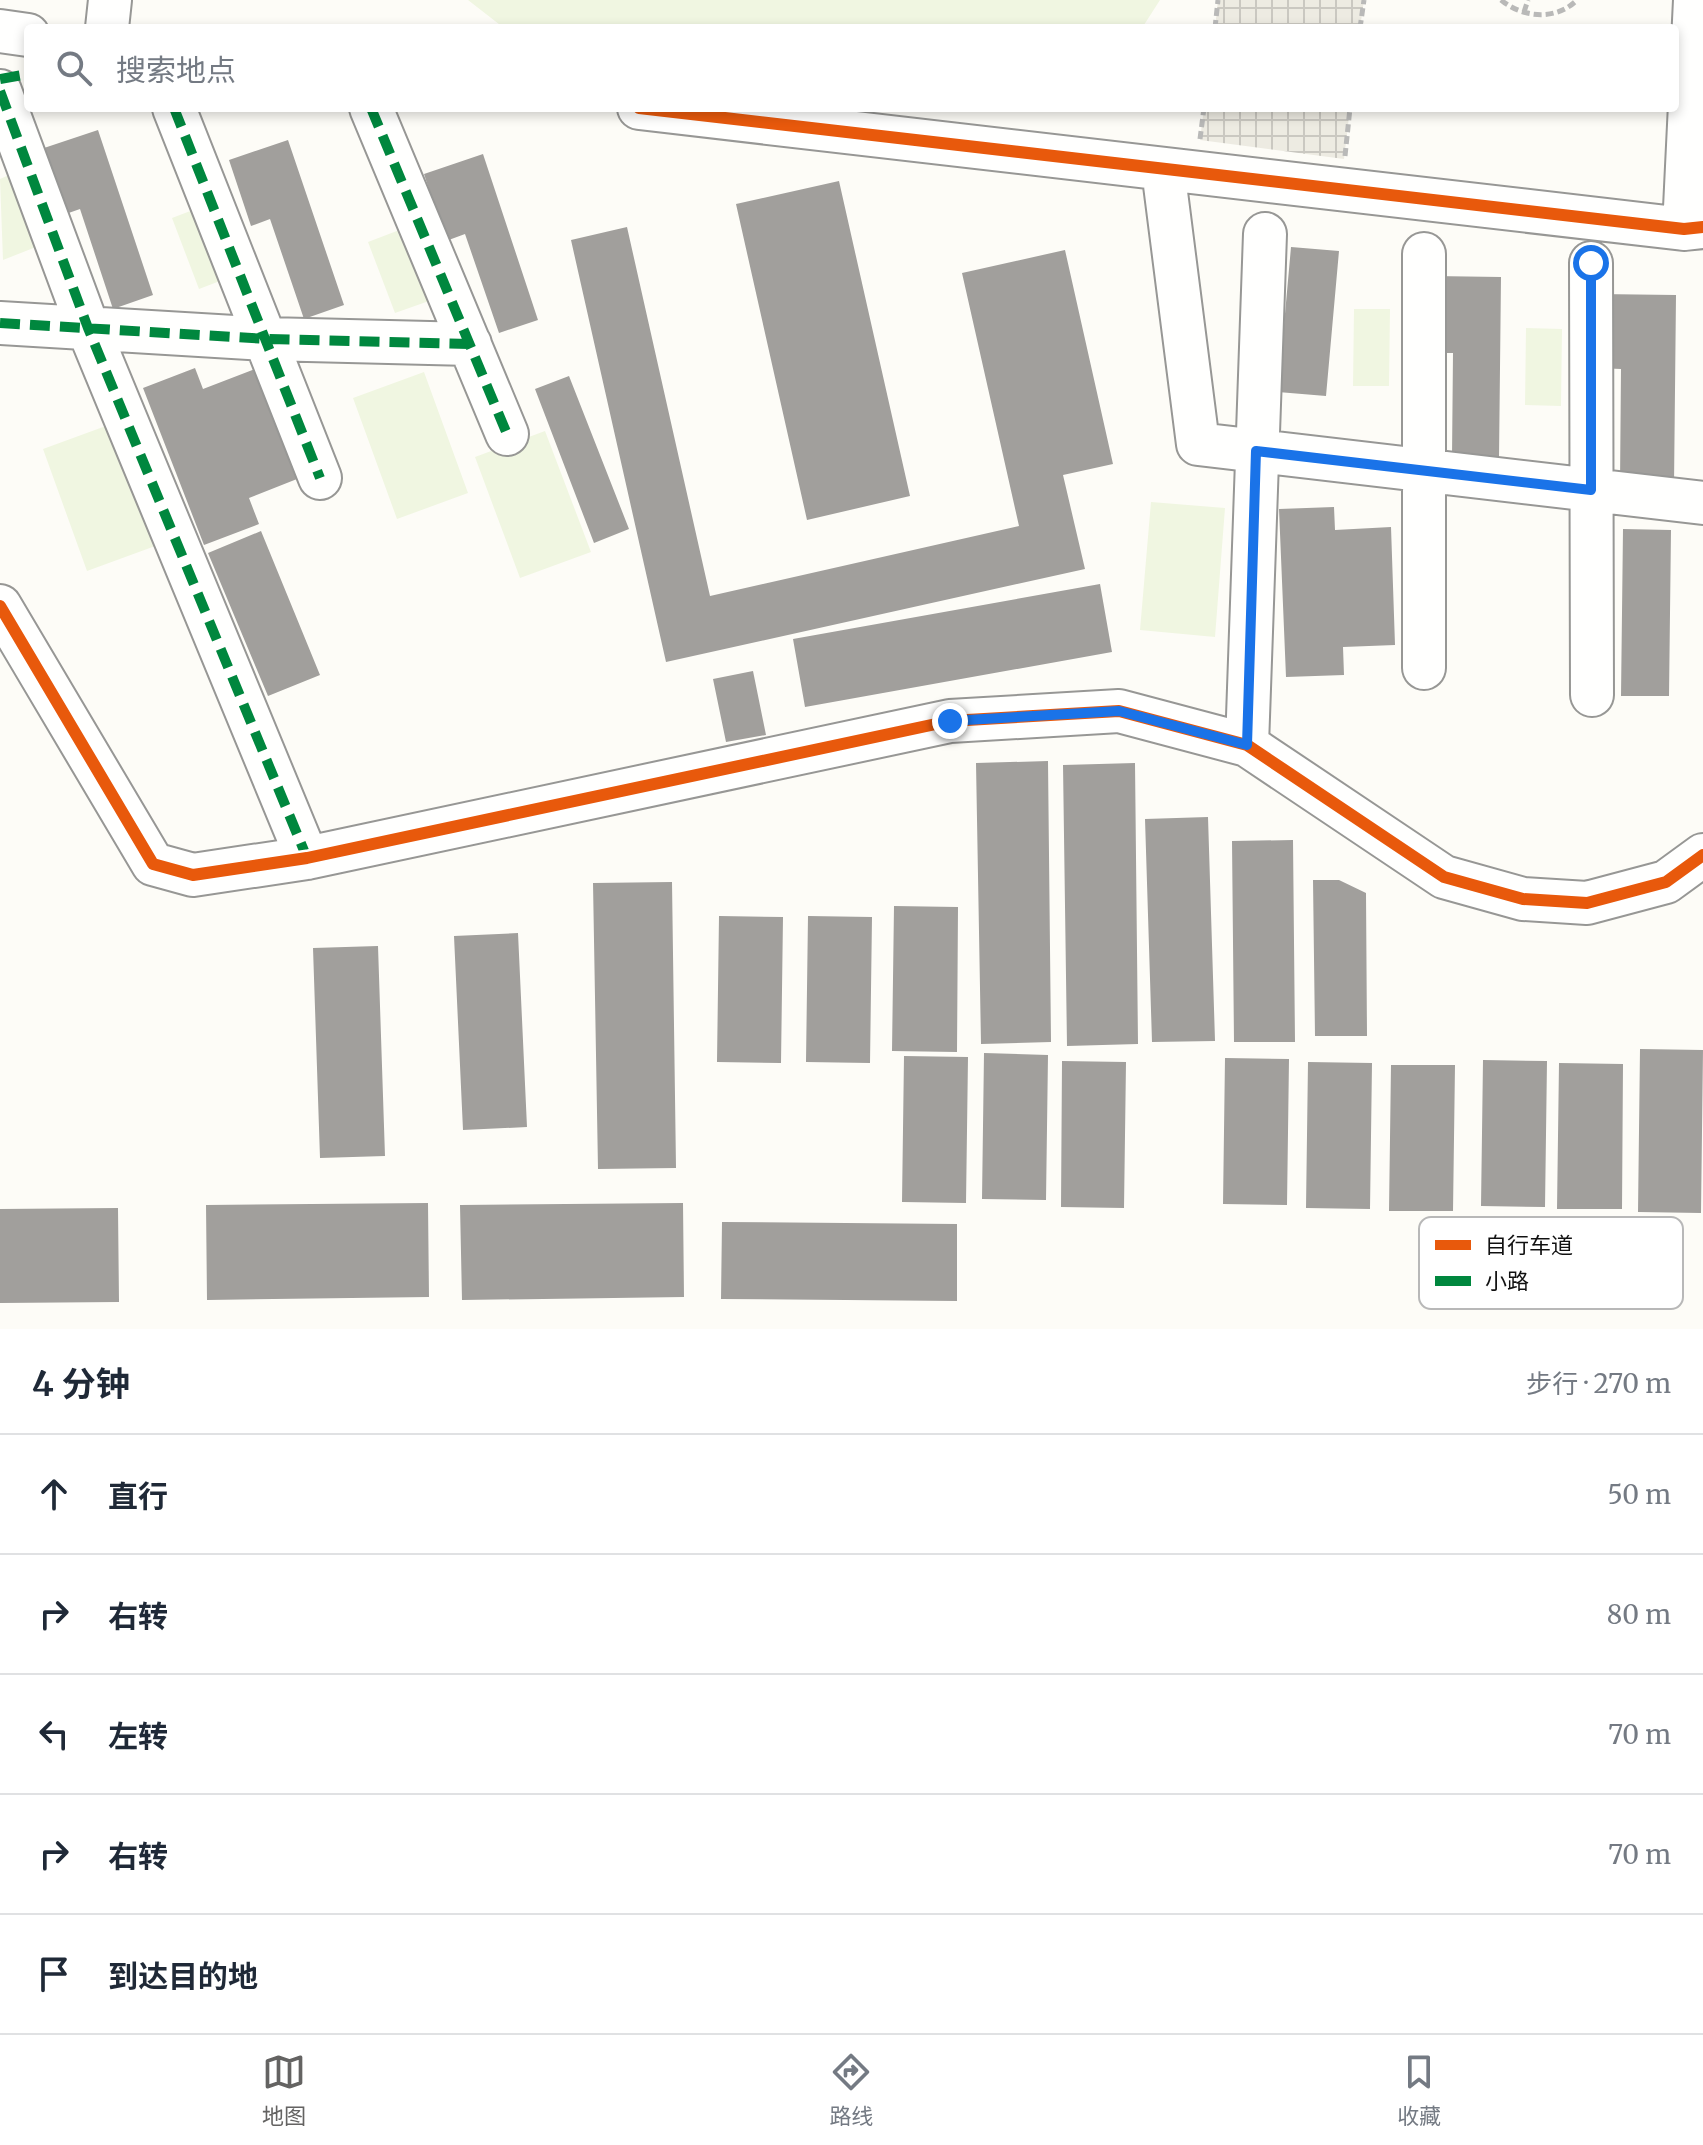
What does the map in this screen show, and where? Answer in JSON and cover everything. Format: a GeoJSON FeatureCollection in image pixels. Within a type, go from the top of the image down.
{"type":"FeatureCollection","features":[{"type":"Feature","properties":{"kind":"street"},"geometry":{"type":"LineString","coordinates":[[107,24],[110,0]]}},
{"type":"Feature","properties":{"kind":"street"},"geometry":{"type":"LineString","coordinates":[[673,112],[1694,228],[1695,0]]}},
{"type":"Feature","properties":{"kind":"street"},"geometry":{"type":"LineString","coordinates":[[0,31],[24,34]]}},
{"type":"Feature","properties":{"kind":"street"},"geometry":{"type":"LineString","coordinates":[[0,79],[24,75]]}},
{"type":"Feature","properties":{"kind":"street"},"geometry":{"type":"LineString","coordinates":[[0,91],[88,328],[307,858]]}},
{"type":"Feature","properties":{"kind":"street"},"geometry":{"type":"LineString","coordinates":[[176,112],[320,478]]}},
{"type":"Feature","properties":{"kind":"street"},"geometry":{"type":"LineString","coordinates":[[373,112],[507,434]]}},
{"type":"Feature","properties":{"kind":"street"},"geometry":{"type":"LineString","coordinates":[[1163,169],[1198,444],[1703,503]]}},
{"type":"Feature","properties":{"kind":"street"},"geometry":{"type":"LineString","coordinates":[[1247,745],[1265,234]]}},
{"type":"Feature","properties":{"kind":"street"},"geometry":{"type":"LineString","coordinates":[[1424,254],[1424,668]]}},
{"type":"Feature","properties":{"kind":"street"},"geometry":{"type":"LineString","coordinates":[[1591,263],[1592,695]]}},
{"type":"Feature","properties":{"kind":"street"},"geometry":{"type":"LineString","coordinates":[[0,323],[267,339],[470,344]]}},
{"type":"Feature","properties":{"kind":"street"},"geometry":{"type":"LineString","coordinates":[[0,606],[153,864],[193,875],[307,858],[950,721],[1119,711],[1247,745],[1444,877],[1523,899],[1587,903],[1666,882],[1703,855]]}},
{"type":"Feature","properties":{"kind":"path"},"geometry":{"type":"LineString","coordinates":[[1215,24],[1218,0]]}},
{"type":"Feature","properties":{"kind":"path"},"geometry":{"type":"LineString","coordinates":[[1361,24],[1364,0]]}},
{"type":"Feature","properties":{"kind":"path"},"geometry":{"type":"LineString","coordinates":[[1501,0],[1524,12],[1556,13],[1577,0]]}},
{"type":"Feature","properties":{"kind":"path"},"geometry":{"type":"LineString","coordinates":[[1524,12],[1528,0]]}},
{"type":"Feature","properties":{"kind":"path"},"geometry":{"type":"LineString","coordinates":[[1204,112],[1200,140],[1215,142]]}},
{"type":"Feature","properties":{"kind":"path"},"geometry":{"type":"LineString","coordinates":[[1330,157],[1344,159],[1350,112]]}},
{"type":"Feature","properties":{"kind":"green space"},"geometry":{"type":"Polygon","coordinates":[[[468,0],[1160,0],[1145,24],[499,24],[468,0]]]}},
{"type":"Feature","properties":{"kind":"green space"},"geometry":{"type":"Polygon","coordinates":[[[9,175],[36,247],[3,260],[0,179],[9,175]]]}},
{"type":"Feature","properties":{"kind":"green space"},"geometry":{"type":"Polygon","coordinates":[[[206,205],[233,276],[199,289],[172,218],[206,205]]]}},
{"type":"Feature","properties":{"kind":"green space"},"geometry":{"type":"Polygon","coordinates":[[[402,229],[429,301],[395,313],[368,242],[402,229]]]}},
{"type":"Feature","properties":{"kind":"green space"},"geometry":{"type":"Polygon","coordinates":[[[1354,309],[1390,309],[1389,386],[1353,386],[1354,309]]]}},
{"type":"Feature","properties":{"kind":"green space"},"geometry":{"type":"Polygon","coordinates":[[[1526,328],[1562,329],[1561,406],[1525,405],[1526,328]]]}},
{"type":"Feature","properties":{"kind":"green space"},"geometry":{"type":"Polygon","coordinates":[[[424,372],[468,493],[397,519],[353,398],[424,372]]]}},
{"type":"Feature","properties":{"kind":"green space"},"geometry":{"type":"Polygon","coordinates":[[[114,423],[158,545],[87,571],[43,449],[114,423]]]}},
{"type":"Feature","properties":{"kind":"green space"},"geometry":{"type":"Polygon","coordinates":[[[545,431],[591,552],[520,578],[475,457],[545,431]]]}},
{"type":"Feature","properties":{"kind":"green space"},"geometry":{"type":"Polygon","coordinates":[[[1151,502],[1225,508],[1215,637],[1140,630],[1151,502]]]}},
{"type":"Feature","properties":{"kind":"shaded area"},"geometry":{"type":"Polygon","coordinates":[[[1218,0],[1364,0],[1361,24],[1215,24],[1218,0]]]}},
{"type":"Feature","properties":{"kind":"shaded area"},"geometry":{"type":"Polygon","coordinates":[[[1204,112],[1350,112],[1344,159],[1200,140],[1204,112]]]}},
{"type":"Feature","properties":{"kind":"building"},"geometry":{"type":"Polygon","coordinates":[[[98,130],[153,295],[113,309],[80,209],[60,216],[38,150],[98,130]]]}},
{"type":"Feature","properties":{"kind":"building"},"geometry":{"type":"Polygon","coordinates":[[[288,140],[344,305],[304,319],[270,219],[251,226],[229,160],[288,140]]]}},
{"type":"Feature","properties":{"kind":"building"},"geometry":{"type":"Polygon","coordinates":[[[483,154],[538,320],[499,333],[465,234],[446,241],[424,174],[483,154]]]}},
{"type":"Feature","properties":{"kind":"building"},"geometry":{"type":"Polygon","coordinates":[[[839,181],[910,496],[807,520],[736,204],[839,181]]]}},
{"type":"Feature","properties":{"kind":"building"},"geometry":{"type":"Polygon","coordinates":[[[627,227],[710,596],[1019,526],[962,273],[1065,250],[1113,464],[1063,475],[1085,569],[666,662],[571,240],[627,227]]]}},
{"type":"Feature","properties":{"kind":"building"},"geometry":{"type":"Polygon","coordinates":[[[1291,247],[1339,251],[1326,396],[1278,392],[1291,247]]]}},
{"type":"Feature","properties":{"kind":"building"},"geometry":{"type":"Polygon","coordinates":[[[1433,276],[1501,277],[1499,458],[1452,457],[1453,353],[1432,353],[1433,276]]]}},
{"type":"Feature","properties":{"kind":"building"},"geometry":{"type":"Polygon","coordinates":[[[1598,294],[1676,295],[1674,485],[1620,484],[1621,369],[1597,368],[1598,294]]]}},
{"type":"Feature","properties":{"kind":"building"},"geometry":{"type":"Polygon","coordinates":[[[195,368],[203,389],[255,369],[297,479],[249,498],[259,524],[204,545],[143,388],[195,368]]]}},
{"type":"Feature","properties":{"kind":"building"},"geometry":{"type":"Polygon","coordinates":[[[569,376],[629,529],[594,543],[535,389],[569,376]]]}},
{"type":"Feature","properties":{"kind":"building"},"geometry":{"type":"Polygon","coordinates":[[[1334,507],[1335,530],[1391,527],[1395,645],[1343,647],[1344,675],[1286,677],[1279,509],[1334,507]]]}},
{"type":"Feature","properties":{"kind":"building"},"geometry":{"type":"Polygon","coordinates":[[[1623,529],[1671,530],[1669,696],[1621,696],[1623,529]]]}},
{"type":"Feature","properties":{"kind":"building"},"geometry":{"type":"Polygon","coordinates":[[[261,531],[320,675],[268,696],[208,553],[261,531]]]}},
{"type":"Feature","properties":{"kind":"building"},"geometry":{"type":"Polygon","coordinates":[[[1100,584],[1112,652],[805,707],[793,639],[1100,584]]]}},
{"type":"Feature","properties":{"kind":"building"},"geometry":{"type":"Polygon","coordinates":[[[753,671],[766,735],[726,742],[713,679],[753,671]]]}},
{"type":"Feature","properties":{"kind":"building"},"geometry":{"type":"Polygon","coordinates":[[[1048,761],[1051,1042],[981,1044],[976,763],[1048,761]]]}},
{"type":"Feature","properties":{"kind":"building"},"geometry":{"type":"Polygon","coordinates":[[[1135,763],[1138,1044],[1067,1046],[1063,765],[1135,763]]]}},
{"type":"Feature","properties":{"kind":"building"},"geometry":{"type":"Polygon","coordinates":[[[1208,817],[1215,1041],[1152,1042],[1145,819],[1208,817]]]}},
{"type":"Feature","properties":{"kind":"building"},"geometry":{"type":"Polygon","coordinates":[[[1293,840],[1295,1042],[1234,1042],[1232,841],[1293,840]]]}},
{"type":"Feature","properties":{"kind":"building"},"geometry":{"type":"Polygon","coordinates":[[[1313,880],[1339,880],[1366,893],[1367,1036],[1315,1036],[1313,880]]]}},
{"type":"Feature","properties":{"kind":"building"},"geometry":{"type":"Polygon","coordinates":[[[672,882],[676,1168],[598,1169],[593,883],[672,882]]]}},
{"type":"Feature","properties":{"kind":"building"},"geometry":{"type":"Polygon","coordinates":[[[894,906],[958,907],[957,1052],[892,1051],[894,906]]]}},
{"type":"Feature","properties":{"kind":"building"},"geometry":{"type":"Polygon","coordinates":[[[719,916],[783,917],[781,1063],[717,1062],[719,916]]]}},
{"type":"Feature","properties":{"kind":"building"},"geometry":{"type":"Polygon","coordinates":[[[808,916],[872,917],[870,1063],[806,1062],[808,916]]]}},
{"type":"Feature","properties":{"kind":"building"},"geometry":{"type":"Polygon","coordinates":[[[518,933],[527,1127],[463,1130],[454,936],[518,933]]]}},
{"type":"Feature","properties":{"kind":"building"},"geometry":{"type":"Polygon","coordinates":[[[378,946],[385,1156],[320,1158],[313,948],[378,946]]]}},
{"type":"Feature","properties":{"kind":"building"},"geometry":{"type":"Polygon","coordinates":[[[1640,1049],[1703,1050],[1701,1213],[1638,1212],[1640,1049]]]}},
{"type":"Feature","properties":{"kind":"building"},"geometry":{"type":"Polygon","coordinates":[[[984,1053],[1048,1055],[1046,1200],[982,1199],[984,1053]]]}},
{"type":"Feature","properties":{"kind":"building"},"geometry":{"type":"Polygon","coordinates":[[[904,1056],[968,1057],[966,1203],[902,1202],[904,1056]]]}},
{"type":"Feature","properties":{"kind":"building"},"geometry":{"type":"Polygon","coordinates":[[[1225,1058],[1289,1059],[1287,1205],[1223,1204],[1225,1058]]]}},
{"type":"Feature","properties":{"kind":"building"},"geometry":{"type":"Polygon","coordinates":[[[1483,1060],[1547,1061],[1545,1207],[1481,1206],[1483,1060]]]}},
{"type":"Feature","properties":{"kind":"building"},"geometry":{"type":"Polygon","coordinates":[[[1062,1061],[1126,1062],[1124,1208],[1061,1207],[1062,1061]]]}},
{"type":"Feature","properties":{"kind":"building"},"geometry":{"type":"Polygon","coordinates":[[[1308,1062],[1372,1063],[1370,1209],[1306,1208],[1308,1062]]]}},
{"type":"Feature","properties":{"kind":"building"},"geometry":{"type":"Polygon","coordinates":[[[1559,1063],[1623,1064],[1622,1209],[1557,1209],[1559,1063]]]}},
{"type":"Feature","properties":{"kind":"building"},"geometry":{"type":"Polygon","coordinates":[[[1391,1065],[1455,1065],[1453,1211],[1389,1211],[1391,1065]]]}},
{"type":"Feature","properties":{"kind":"building"},"geometry":{"type":"Polygon","coordinates":[[[428,1203],[429,1297],[207,1300],[206,1205],[428,1203]]]}},
{"type":"Feature","properties":{"kind":"building"},"geometry":{"type":"Polygon","coordinates":[[[683,1203],[684,1297],[462,1300],[460,1205],[683,1203]]]}},
{"type":"Feature","properties":{"kind":"building"},"geometry":{"type":"Polygon","coordinates":[[[118,1208],[119,1302],[0,1303],[0,1209],[118,1208]]]}},
{"type":"Feature","properties":{"kind":"building"},"geometry":{"type":"Polygon","coordinates":[[[722,1222],[957,1224],[957,1301],[721,1299],[722,1222]]]}},
{"type":"Feature","properties":{"kind":"marked path"},"geometry":{"type":"LineString","coordinates":[[0,79],[24,75]]}},
{"type":"Feature","properties":{"kind":"marked path"},"geometry":{"type":"LineString","coordinates":[[0,91],[88,328],[307,858]]}},
{"type":"Feature","properties":{"kind":"marked path"},"geometry":{"type":"LineString","coordinates":[[176,112],[320,478]]}},
{"type":"Feature","properties":{"kind":"marked path"},"geometry":{"type":"LineString","coordinates":[[373,112],[507,434]]}},
{"type":"Feature","properties":{"kind":"marked path"},"geometry":{"type":"LineString","coordinates":[[0,323],[267,339],[470,344]]}},
{"type":"Feature","properties":{"kind":"cycle path"},"geometry":{"type":"LineString","coordinates":[[674,112],[1684,229],[1703,227]]}},
{"type":"Feature","properties":{"kind":"cycle path"},"geometry":{"type":"LineString","coordinates":[[0,606],[153,864],[193,875],[307,858],[950,721],[1119,711],[1247,745],[1444,877],[1523,899],[1587,903],[1666,882],[1703,855]]}},
{"type":"Feature","properties":{"kind":"route"},"geometry":{"type":"LineString","coordinates":[[950,721],[1119,711],[1247,745],[1256,451],[1591,490],[1591,263]]}}]}
